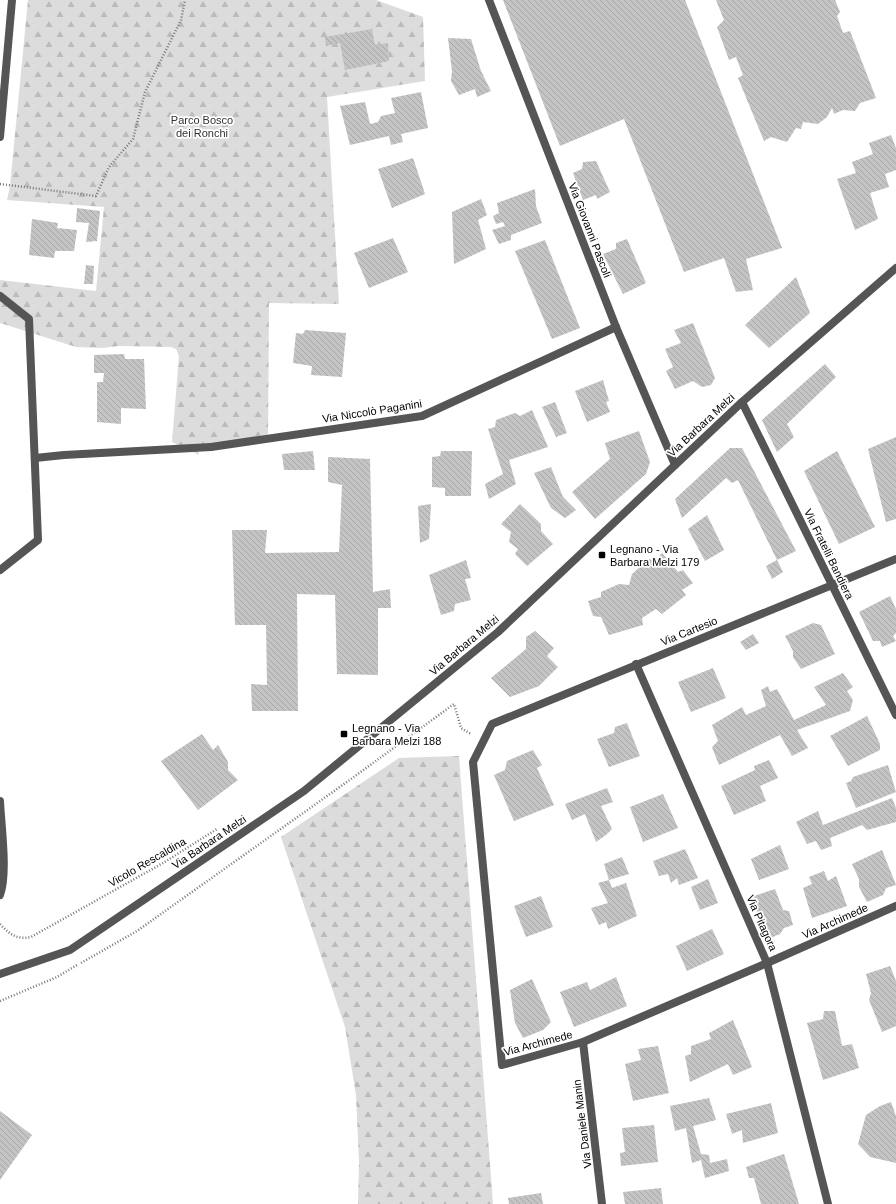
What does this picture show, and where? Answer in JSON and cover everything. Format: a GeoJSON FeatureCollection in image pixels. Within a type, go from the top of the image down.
{"type":"FeatureCollection","features":[{"type":"Feature","properties":{"kind":"street"},"geometry":{"type":"LineString","coordinates":[[0,137],[12,0]]}},
{"type":"Feature","properties":{"kind":"street","name":"Via Giovanni Pascoli"},"geometry":{"type":"LineString","coordinates":[[489,0],[616,327],[675,465]]}},
{"type":"Feature","properties":{"kind":"street","name":"Via Barbara Melzi"},"geometry":{"type":"LineString","coordinates":[[0,974],[70,950],[304,791],[498,632],[742,402],[896,268]]}},
{"type":"Feature","properties":{"kind":"street"},"geometry":{"type":"LineString","coordinates":[[0,296],[29,319],[38,540],[0,570]]}},
{"type":"Feature","properties":{"kind":"street","name":"Via Niccolò Paganini"},"geometry":{"type":"LineString","coordinates":[[35,458],[211,447],[422,416],[616,327]]}},
{"type":"Feature","properties":{"kind":"street","name":"Via Fratelli Bandiera"},"geometry":{"type":"LineString","coordinates":[[742,402],[896,715]]}},
{"type":"Feature","properties":{"kind":"street","name":"Via Cartesio"},"geometry":{"type":"LineString","coordinates":[[492,724],[896,559]]}},
{"type":"Feature","properties":{"kind":"street","name":"Via Pitagora"},"geometry":{"type":"LineString","coordinates":[[636,664],[767,963],[828,1204]]}},
{"type":"Feature","properties":{"kind":"street","name":"Via Archimede"},"geometry":{"type":"LineString","coordinates":[[492,724],[473,762],[502,1065],[583,1042],[896,906]]}},
{"type":"Feature","properties":{"kind":"street"},"geometry":{"type":"LineString","coordinates":[[0,801],[4,868],[0,895]]}},
{"type":"Feature","properties":{"kind":"street","name":"Via Daniele Manin"},"geometry":{"type":"LineString","coordinates":[[583,1042],[602,1204]]}},
{"type":"Feature","properties":{"kind":"path"},"geometry":{"type":"LineString","coordinates":[[0,184],[96,196],[109,167],[133,139],[145,92],[181,20],[185,0]]}},
{"type":"Feature","properties":{"kind":"path"},"geometry":{"type":"LineString","coordinates":[[0,1001],[57,977],[137,931],[454,704],[461,728],[484,740]]}},
{"type":"Feature","properties":{"kind":"path","name":"Vicolo Rescaldina"},"geometry":{"type":"LineString","coordinates":[[0,924],[15,937],[23,939],[31,937],[163,863],[217,829]]}},
{"type":"Feature","properties":{"kind":"green space","name":"Parco Bosco dei Ronchi"},"geometry":{"type":"Polygon","coordinates":[[[28,0],[376,0],[423,17],[425,81],[327,97],[339,304],[269,303],[268,438],[198,448],[199,455],[172,442],[179,356],[176,349],[171,347],[76,347],[0,323],[0,280],[96,291],[104,207],[7,200],[10,186],[28,0]]]}},
{"type":"Feature","properties":{"kind":"green space"},"geometry":{"type":"Polygon","coordinates":[[[459,756],[493,1204],[358,1204],[359,1161],[356,1095],[345,1027],[281,837],[399,758],[459,756]]]}},
{"type":"Feature","properties":{"kind":"building"},"geometry":{"type":"Polygon","coordinates":[[[503,0],[685,0],[782,248],[746,259],[753,290],[736,292],[724,258],[684,272],[624,119],[560,146],[503,0]]]}},
{"type":"Feature","properties":{"kind":"building"},"geometry":{"type":"Polygon","coordinates":[[[716,0],[835,0],[840,12],[837,16],[843,33],[850,31],[876,98],[860,103],[855,111],[843,110],[834,114],[832,108],[827,117],[818,124],[803,122],[801,129],[796,128],[787,142],[771,137],[764,141],[738,78],[743,75],[736,57],[729,60],[717,27],[724,20],[716,0]]]}},
{"type":"Feature","properties":{"kind":"building"},"geometry":{"type":"Polygon","coordinates":[[[372,29],[375,45],[388,43],[389,61],[345,70],[340,43],[326,46],[325,37],[372,29]]]}},
{"type":"Feature","properties":{"kind":"building"},"geometry":{"type":"Polygon","coordinates":[[[448,38],[471,39],[481,71],[491,91],[477,97],[475,89],[459,95],[451,81],[452,71],[448,38]]]}},
{"type":"Feature","properties":{"kind":"building"},"geometry":{"type":"Polygon","coordinates":[[[421,92],[428,128],[401,134],[403,142],[391,145],[389,136],[350,145],[340,106],[365,102],[370,124],[378,122],[381,116],[395,113],[391,98],[421,92]]]}},
{"type":"Feature","properties":{"kind":"building"},"geometry":{"type":"Polygon","coordinates":[[[891,135],[896,148],[896,170],[885,174],[889,187],[870,193],[878,219],[855,230],[837,179],[856,173],[852,162],[873,154],[869,143],[891,135]]]}},
{"type":"Feature","properties":{"kind":"building"},"geometry":{"type":"Polygon","coordinates":[[[413,158],[425,194],[392,208],[378,169],[413,158]]]}},
{"type":"Feature","properties":{"kind":"building"},"geometry":{"type":"Polygon","coordinates":[[[596,161],[610,192],[597,199],[596,195],[583,200],[573,173],[582,169],[583,162],[596,161]]]}},
{"type":"Feature","properties":{"kind":"building"},"geometry":{"type":"Polygon","coordinates":[[[535,189],[536,206],[542,223],[511,235],[511,240],[499,244],[492,230],[505,226],[503,222],[496,224],[493,216],[499,213],[497,203],[535,189]]]}},
{"type":"Feature","properties":{"kind":"building"},"geometry":{"type":"Polygon","coordinates":[[[481,199],[487,215],[478,220],[486,249],[454,264],[452,212],[481,199]]]}},
{"type":"Feature","properties":{"kind":"building"},"geometry":{"type":"Polygon","coordinates":[[[77,208],[100,211],[97,241],[86,242],[89,223],[76,222],[77,208]]]}},
{"type":"Feature","properties":{"kind":"building"},"geometry":{"type":"Polygon","coordinates":[[[32,219],[58,223],[57,228],[77,230],[74,251],[55,251],[54,258],[29,255],[32,219]]]}},
{"type":"Feature","properties":{"kind":"building"},"geometry":{"type":"Polygon","coordinates":[[[393,238],[408,272],[369,288],[354,253],[393,238]]]}},
{"type":"Feature","properties":{"kind":"building"},"geometry":{"type":"Polygon","coordinates":[[[627,239],[646,283],[623,294],[603,254],[616,249],[616,243],[627,239]]]}},
{"type":"Feature","properties":{"kind":"building"},"geometry":{"type":"Polygon","coordinates":[[[545,240],[580,328],[552,339],[515,251],[545,240]]]}},
{"type":"Feature","properties":{"kind":"building"},"geometry":{"type":"Polygon","coordinates":[[[86,265],[94,266],[93,284],[84,284],[86,265]]]}},
{"type":"Feature","properties":{"kind":"building"},"geometry":{"type":"Polygon","coordinates":[[[796,277],[810,313],[769,348],[745,325],[796,277]]]}},
{"type":"Feature","properties":{"kind":"building"},"geometry":{"type":"Polygon","coordinates":[[[693,323],[715,378],[711,385],[702,387],[693,381],[675,389],[666,371],[673,367],[665,349],[681,343],[674,330],[693,323]]]}},
{"type":"Feature","properties":{"kind":"building"},"geometry":{"type":"Polygon","coordinates":[[[305,330],[346,333],[342,377],[311,375],[312,366],[293,363],[296,333],[303,334],[305,330]]]}},
{"type":"Feature","properties":{"kind":"building"},"geometry":{"type":"Polygon","coordinates":[[[124,354],[125,359],[144,359],[146,409],[121,408],[121,424],[97,422],[97,382],[103,382],[104,373],[94,373],[94,355],[124,354]]]}},
{"type":"Feature","properties":{"kind":"building"},"geometry":{"type":"Polygon","coordinates":[[[825,364],[836,377],[787,424],[794,437],[777,452],[762,420],[825,364]]]}},
{"type":"Feature","properties":{"kind":"building"},"geometry":{"type":"Polygon","coordinates":[[[603,380],[609,401],[606,402],[610,412],[587,422],[575,391],[603,380]]]}},
{"type":"Feature","properties":{"kind":"building"},"geometry":{"type":"Polygon","coordinates":[[[555,402],[567,433],[556,437],[542,407],[555,402]]]}},
{"type":"Feature","properties":{"kind":"building"},"geometry":{"type":"Polygon","coordinates":[[[532,410],[548,447],[509,460],[516,484],[489,499],[485,484],[503,474],[488,429],[495,427],[496,420],[515,413],[520,416],[532,410]]]}},
{"type":"Feature","properties":{"kind":"building"},"geometry":{"type":"Polygon","coordinates":[[[639,431],[650,462],[646,474],[595,519],[572,492],[610,459],[605,443],[639,431]]]}},
{"type":"Feature","properties":{"kind":"building"},"geometry":{"type":"Polygon","coordinates":[[[896,437],[896,519],[886,522],[868,449],[896,437]]]}},
{"type":"Feature","properties":{"kind":"building"},"geometry":{"type":"Polygon","coordinates":[[[730,448],[742,448],[796,551],[777,560],[738,480],[732,483],[726,478],[682,518],[675,499],[730,448]]]}},
{"type":"Feature","properties":{"kind":"building"},"geometry":{"type":"Polygon","coordinates":[[[313,451],[315,470],[284,470],[282,454],[313,451]]]}},
{"type":"Feature","properties":{"kind":"building"},"geometry":{"type":"Polygon","coordinates":[[[441,451],[472,451],[471,496],[445,496],[445,488],[432,487],[432,457],[440,456],[441,451]]]}},
{"type":"Feature","properties":{"kind":"building"},"geometry":{"type":"Polygon","coordinates":[[[837,451],[875,527],[839,544],[804,471],[837,451]]]}},
{"type":"Feature","properties":{"kind":"building"},"geometry":{"type":"Polygon","coordinates":[[[328,457],[370,459],[373,592],[390,589],[391,608],[378,608],[378,675],[337,674],[335,595],[297,594],[298,711],[252,711],[251,684],[267,685],[266,625],[235,625],[232,530],[267,530],[265,553],[339,552],[342,485],[328,482],[328,457]]]}},
{"type":"Feature","properties":{"kind":"building"},"geometry":{"type":"Polygon","coordinates":[[[551,467],[563,497],[576,510],[565,518],[551,508],[534,473],[551,467]]]}},
{"type":"Feature","properties":{"kind":"building"},"geometry":{"type":"Polygon","coordinates":[[[431,504],[429,539],[420,543],[418,506],[431,504]]]}},
{"type":"Feature","properties":{"kind":"building"},"geometry":{"type":"Polygon","coordinates":[[[520,504],[541,524],[541,531],[553,544],[527,566],[515,554],[518,549],[509,542],[511,532],[501,524],[520,504]]]}},
{"type":"Feature","properties":{"kind":"building"},"geometry":{"type":"Polygon","coordinates":[[[707,515],[724,550],[705,561],[688,529],[707,515]]]}},
{"type":"Feature","properties":{"kind":"building"},"geometry":{"type":"Polygon","coordinates":[[[662,553],[678,572],[683,570],[693,583],[682,590],[686,595],[662,614],[656,609],[642,618],[643,625],[609,635],[601,617],[593,616],[588,601],[601,597],[601,592],[619,584],[629,585],[632,574],[649,559],[655,561],[662,553]]]}},
{"type":"Feature","properties":{"kind":"building"},"geometry":{"type":"Polygon","coordinates":[[[466,560],[471,578],[465,579],[471,600],[455,604],[454,611],[441,615],[429,575],[466,560]]]}},
{"type":"Feature","properties":{"kind":"building"},"geometry":{"type":"Polygon","coordinates":[[[777,560],[783,572],[772,579],[766,566],[777,560]]]}},
{"type":"Feature","properties":{"kind":"building"},"geometry":{"type":"Polygon","coordinates":[[[890,596],[896,609],[896,633],[893,636],[896,641],[882,647],[880,641],[873,641],[859,612],[890,596]]]}},
{"type":"Feature","properties":{"kind":"building"},"geometry":{"type":"Polygon","coordinates":[[[813,623],[821,625],[835,654],[801,669],[793,657],[793,651],[785,636],[813,623]]]}},
{"type":"Feature","properties":{"kind":"building"},"geometry":{"type":"Polygon","coordinates":[[[535,631],[554,648],[547,656],[558,667],[539,686],[510,697],[491,678],[526,649],[526,637],[535,631]]]}},
{"type":"Feature","properties":{"kind":"building"},"geometry":{"type":"Polygon","coordinates":[[[753,634],[759,643],[746,650],[740,642],[753,634]]]}},
{"type":"Feature","properties":{"kind":"building"},"geometry":{"type":"Polygon","coordinates":[[[713,668],[726,698],[691,712],[678,682],[713,668]]]}},
{"type":"Feature","properties":{"kind":"building"},"geometry":{"type":"Polygon","coordinates":[[[843,673],[853,687],[847,691],[853,700],[850,711],[797,730],[808,748],[792,756],[780,735],[719,765],[712,747],[718,741],[712,725],[742,707],[746,715],[766,706],[761,690],[768,686],[770,692],[777,689],[794,720],[826,705],[814,687],[843,673]]]}},
{"type":"Feature","properties":{"kind":"building"},"geometry":{"type":"Polygon","coordinates":[[[867,716],[880,744],[880,750],[848,766],[830,736],[867,716]]]}},
{"type":"Feature","properties":{"kind":"building"},"geometry":{"type":"Polygon","coordinates":[[[627,723],[640,756],[609,767],[597,739],[614,733],[615,727],[627,723]]]}},
{"type":"Feature","properties":{"kind":"building"},"geometry":{"type":"Polygon","coordinates":[[[202,734],[213,750],[218,745],[228,762],[228,770],[238,780],[198,810],[161,761],[202,734]]]}},
{"type":"Feature","properties":{"kind":"building"},"geometry":{"type":"Polygon","coordinates":[[[533,750],[542,765],[537,768],[554,805],[514,821],[494,775],[505,770],[507,761],[533,750]]]}},
{"type":"Feature","properties":{"kind":"building"},"geometry":{"type":"Polygon","coordinates":[[[769,760],[778,778],[760,786],[766,801],[734,815],[721,786],[755,770],[754,766],[769,760]]]}},
{"type":"Feature","properties":{"kind":"building"},"geometry":{"type":"Polygon","coordinates":[[[888,765],[896,792],[856,808],[846,783],[851,781],[853,777],[888,765]]]}},
{"type":"Feature","properties":{"kind":"building"},"geometry":{"type":"Polygon","coordinates":[[[607,788],[613,802],[601,806],[612,829],[596,842],[585,814],[572,820],[565,804],[607,788]]]}},
{"type":"Feature","properties":{"kind":"building"},"geometry":{"type":"Polygon","coordinates":[[[663,794],[678,828],[643,842],[630,807],[663,794]]]}},
{"type":"Feature","properties":{"kind":"building"},"geometry":{"type":"Polygon","coordinates":[[[892,798],[896,808],[896,822],[867,830],[862,825],[830,838],[832,846],[821,850],[816,841],[807,844],[796,822],[818,811],[823,825],[892,798]]]}},
{"type":"Feature","properties":{"kind":"building"},"geometry":{"type":"Polygon","coordinates":[[[780,845],[789,869],[759,880],[751,859],[780,845]]]}},
{"type":"Feature","properties":{"kind":"building"},"geometry":{"type":"Polygon","coordinates":[[[685,849],[698,878],[679,885],[677,878],[671,883],[668,874],[659,876],[653,861],[685,849]]]}},
{"type":"Feature","properties":{"kind":"building"},"geometry":{"type":"Polygon","coordinates":[[[882,850],[896,885],[886,888],[883,895],[867,902],[859,887],[859,879],[852,864],[882,850]]]}},
{"type":"Feature","properties":{"kind":"building"},"geometry":{"type":"Polygon","coordinates":[[[622,857],[629,874],[609,880],[604,864],[622,857]]]}},
{"type":"Feature","properties":{"kind":"building"},"geometry":{"type":"Polygon","coordinates":[[[824,871],[828,881],[836,876],[847,906],[812,918],[803,888],[812,884],[809,877],[824,871]]]}},
{"type":"Feature","properties":{"kind":"building"},"geometry":{"type":"Polygon","coordinates":[[[708,879],[718,903],[700,910],[691,887],[708,879]]]}},
{"type":"Feature","properties":{"kind":"building"},"geometry":{"type":"Polygon","coordinates":[[[609,880],[612,888],[626,883],[637,916],[608,929],[606,922],[599,925],[591,908],[608,903],[598,883],[609,880]]]}},
{"type":"Feature","properties":{"kind":"building"},"geometry":{"type":"Polygon","coordinates":[[[775,889],[783,910],[789,911],[793,925],[784,928],[780,934],[768,939],[751,897],[775,889]]]}},
{"type":"Feature","properties":{"kind":"building"},"geometry":{"type":"Polygon","coordinates":[[[541,896],[553,927],[526,937],[514,906],[541,896]]]}},
{"type":"Feature","properties":{"kind":"building"},"geometry":{"type":"Polygon","coordinates":[[[712,929],[724,954],[687,971],[676,946],[712,929]]]}},
{"type":"Feature","properties":{"kind":"building"},"geometry":{"type":"Polygon","coordinates":[[[890,966],[896,981],[896,1026],[882,1032],[869,1000],[871,993],[866,974],[890,966]]]}},
{"type":"Feature","properties":{"kind":"building"},"geometry":{"type":"Polygon","coordinates":[[[616,977],[627,1006],[574,1027],[560,992],[587,982],[590,990],[616,977]]]}},
{"type":"Feature","properties":{"kind":"building"},"geometry":{"type":"Polygon","coordinates":[[[532,979],[551,1022],[543,1030],[523,1038],[515,1023],[510,990],[532,979]]]}},
{"type":"Feature","properties":{"kind":"building"},"geometry":{"type":"Polygon","coordinates":[[[824,1011],[835,1011],[842,1046],[852,1044],[859,1068],[823,1080],[807,1023],[823,1019],[824,1011]]]}},
{"type":"Feature","properties":{"kind":"building"},"geometry":{"type":"Polygon","coordinates":[[[733,1020],[752,1067],[733,1075],[728,1064],[690,1082],[685,1056],[691,1054],[691,1046],[711,1039],[709,1033],[733,1020]]]}},
{"type":"Feature","properties":{"kind":"building"},"geometry":{"type":"Polygon","coordinates":[[[658,1046],[669,1093],[633,1101],[625,1064],[641,1060],[638,1049],[658,1046]]]}},
{"type":"Feature","properties":{"kind":"building"},"geometry":{"type":"Polygon","coordinates":[[[709,1098],[716,1120],[693,1126],[701,1154],[709,1155],[710,1163],[727,1159],[729,1171],[705,1178],[701,1160],[692,1163],[686,1128],[675,1131],[670,1106],[709,1098]]]}},
{"type":"Feature","properties":{"kind":"building"},"geometry":{"type":"Polygon","coordinates":[[[891,1102],[896,1116],[896,1163],[870,1157],[858,1144],[866,1115],[880,1106],[891,1102]]]}},
{"type":"Feature","properties":{"kind":"building"},"geometry":{"type":"Polygon","coordinates":[[[771,1103],[778,1133],[743,1143],[742,1130],[732,1134],[726,1114],[771,1103]]]}},
{"type":"Feature","properties":{"kind":"building"},"geometry":{"type":"Polygon","coordinates":[[[0,1111],[32,1135],[0,1180],[0,1111]]]}},
{"type":"Feature","properties":{"kind":"building"},"geometry":{"type":"Polygon","coordinates":[[[654,1125],[658,1162],[621,1166],[620,1153],[625,1152],[622,1128],[654,1125]]]}},
{"type":"Feature","properties":{"kind":"building"},"geometry":{"type":"Polygon","coordinates":[[[784,1154],[799,1204],[761,1204],[754,1178],[749,1178],[746,1167],[784,1154]]]}},
{"type":"Feature","properties":{"kind":"building"},"geometry":{"type":"Polygon","coordinates":[[[661,1188],[663,1204],[625,1204],[623,1192],[661,1188]]]}},
{"type":"Feature","properties":{"kind":"building"},"geometry":{"type":"Polygon","coordinates":[[[541,1193],[543,1204],[509,1204],[508,1198],[541,1193]]]}},
{"type":"Feature","properties":{"kind":"place","name":"Legnano - Via Barbara Melzi 179"},"geometry":{"type":"Point","coordinates":[602,555]}},
{"type":"Feature","properties":{"kind":"place","name":"Legnano - Via Barbara Melzi 188"},"geometry":{"type":"Point","coordinates":[344,734]}}]}
